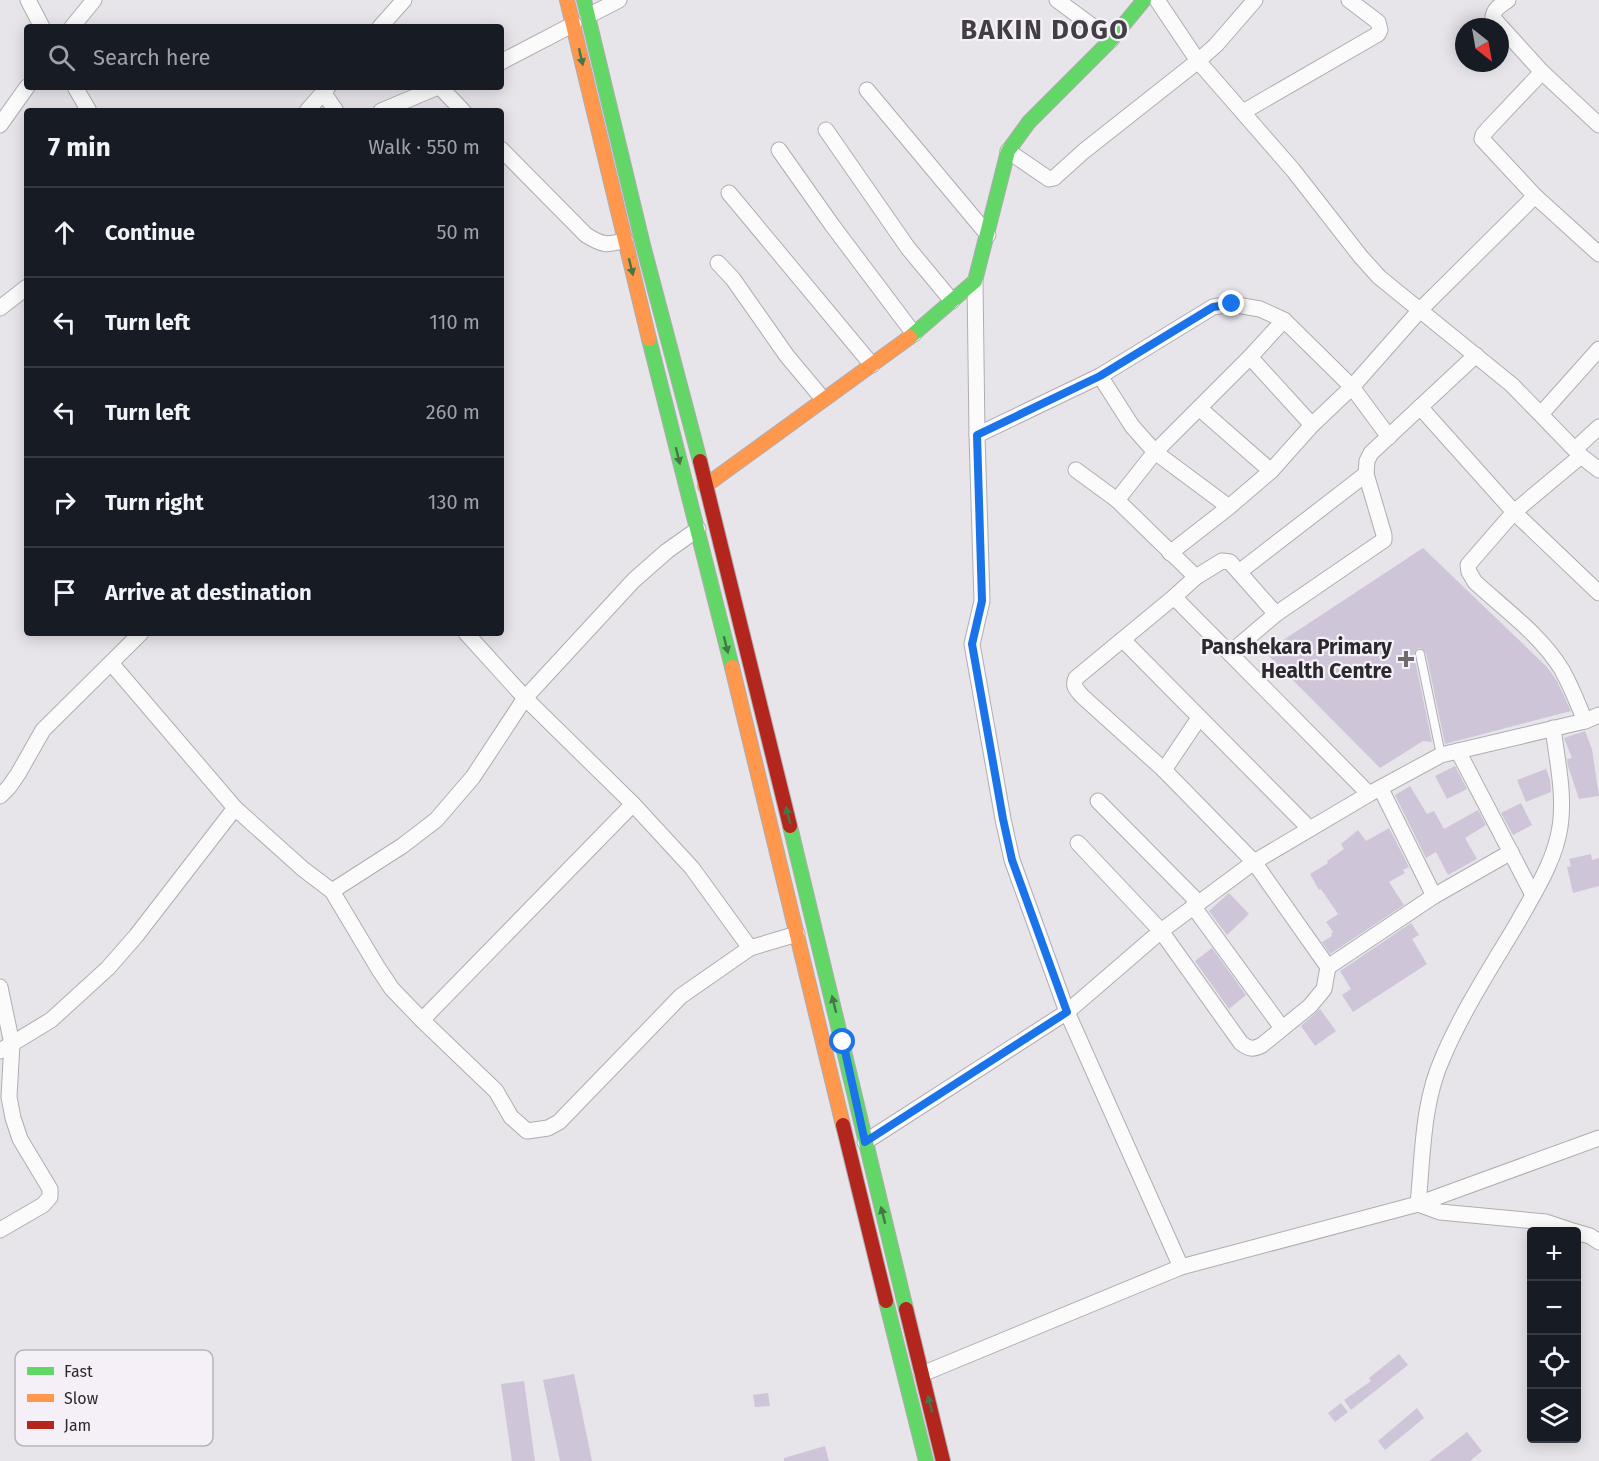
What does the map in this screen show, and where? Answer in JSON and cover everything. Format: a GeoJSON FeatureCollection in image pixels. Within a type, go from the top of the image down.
{"type":"FeatureCollection","features":[{"type":"Feature","properties":{"kind":"street"},"geometry":{"type":"LineString","coordinates":[[28,0],[40,24]]}},
{"type":"Feature","properties":{"kind":"street"},"geometry":{"type":"LineString","coordinates":[[74,24],[94,0]]}},
{"type":"Feature","properties":{"kind":"street"},"geometry":{"type":"LineString","coordinates":[[386,24],[404,0]]}},
{"type":"Feature","properties":{"kind":"street"},"geometry":{"type":"LineString","coordinates":[[567,0],[926,1461]]}},
{"type":"Feature","properties":{"kind":"street"},"geometry":{"type":"LineString","coordinates":[[584,0],[705,486],[719,533],[943,1461]]}},
{"type":"Feature","properties":{"kind":"street"},"geometry":{"type":"LineString","coordinates":[[588,16],[619,0]]}},
{"type":"Feature","properties":{"kind":"street"},"geometry":{"type":"LineString","coordinates":[[1057,0],[1111,40]]}},
{"type":"Feature","properties":{"kind":"street"},"geometry":{"type":"LineString","coordinates":[[1144,0],[1111,40],[1029,122],[1008,151],[975,281],[982,601],[972,644],[1012,860],[1067,1012],[1181,1267]]}},
{"type":"Feature","properties":{"kind":"street"},"geometry":{"type":"LineString","coordinates":[[1157,0],[1198,61],[1293,170],[1360,257],[1379,277],[1512,385],[1578,452],[1599,470]]}},
{"type":"Feature","properties":{"kind":"street"},"geometry":{"type":"LineString","coordinates":[[1008,151],[1049,179],[1054,178],[1084,151],[1198,61],[1216,45],[1255,0]]}},
{"type":"Feature","properties":{"kind":"street"},"geometry":{"type":"LineString","coordinates":[[1243,112],[1378,34],[1380,30],[1378,22],[1349,0]]}},
{"type":"Feature","properties":{"kind":"street"},"geometry":{"type":"LineString","coordinates":[[1508,0],[1496,9],[1492,18],[1542,72],[1599,125]]}},
{"type":"Feature","properties":{"kind":"street"},"geometry":{"type":"LineString","coordinates":[[504,60],[574,24]]}},
{"type":"Feature","properties":{"kind":"street"},"geometry":{"type":"LineString","coordinates":[[1542,72],[1489,128],[1482,139],[1535,196],[1599,254]]}},
{"type":"Feature","properties":{"kind":"street"},"geometry":{"type":"LineString","coordinates":[[588,83],[603,79]]}},
{"type":"Feature","properties":{"kind":"street"},"geometry":{"type":"LineString","coordinates":[[0,125],[25,90]]}},
{"type":"Feature","properties":{"kind":"street"},"geometry":{"type":"LineString","coordinates":[[77,90],[87,108]]}},
{"type":"Feature","properties":{"kind":"street"},"geometry":{"type":"LineString","coordinates":[[310,108],[325,90]]}},
{"type":"Feature","properties":{"kind":"street"},"geometry":{"type":"LineString","coordinates":[[326,90],[335,108]]}},
{"type":"Feature","properties":{"kind":"street"},"geometry":{"type":"LineString","coordinates":[[388,108],[432,90]]}},
{"type":"Feature","properties":{"kind":"street"},"geometry":{"type":"LineString","coordinates":[[442,90],[460,108]]}},
{"type":"Feature","properties":{"kind":"street"},"geometry":{"type":"LineString","coordinates":[[867,90],[988,235]]}},
{"type":"Feature","properties":{"kind":"street"},"geometry":{"type":"LineString","coordinates":[[826,130],[908,248],[952,301]]}},
{"type":"Feature","properties":{"kind":"street"},"geometry":{"type":"LineString","coordinates":[[779,150],[914,334]]}},
{"type":"Feature","properties":{"kind":"street"},"geometry":{"type":"LineString","coordinates":[[504,152],[586,235],[600,244],[614,244],[625,240]]}},
{"type":"Feature","properties":{"kind":"street"},"geometry":{"type":"LineString","coordinates":[[729,193],[872,365]]}},
{"type":"Feature","properties":{"kind":"street"},"geometry":{"type":"LineString","coordinates":[[1170,553],[1271,471],[1312,425],[1352,387],[1420,310],[1535,196]]}},
{"type":"Feature","properties":{"kind":"street"},"geometry":{"type":"LineString","coordinates":[[718,263],[733,279],[787,356],[823,399]]}},
{"type":"Feature","properties":{"kind":"street"},"geometry":{"type":"LineString","coordinates":[[705,486],[914,334],[975,281]]}},
{"type":"Feature","properties":{"kind":"street"},"geometry":{"type":"LineString","coordinates":[[0,308],[24,289]]}},
{"type":"Feature","properties":{"kind":"street"},"geometry":{"type":"LineString","coordinates":[[977,435],[1100,376],[1213,307],[1232,304],[1260,309],[1284,320],[1352,387],[1389,437]]}},
{"type":"Feature","properties":{"kind":"street"},"geometry":{"type":"LineString","coordinates":[[1117,500],[1155,452],[1284,320]]}},
{"type":"Feature","properties":{"kind":"street"},"geometry":{"type":"LineString","coordinates":[[1541,414],[1599,350]]}},
{"type":"Feature","properties":{"kind":"street"},"geometry":{"type":"LineString","coordinates":[[1230,653],[1276,614],[1384,540],[1366,474],[1371,453],[1476,355]]}},
{"type":"Feature","properties":{"kind":"street"},"geometry":{"type":"LineString","coordinates":[[1250,357],[1312,425]]}},
{"type":"Feature","properties":{"kind":"street"},"geometry":{"type":"LineString","coordinates":[[1100,376],[1132,426],[1155,452],[1229,507]]}},
{"type":"Feature","properties":{"kind":"street"},"geometry":{"type":"LineString","coordinates":[[1420,407],[1514,512],[1599,592]]}},
{"type":"Feature","properties":{"kind":"street"},"geometry":{"type":"LineString","coordinates":[[1199,408],[1271,471]]}},
{"type":"Feature","properties":{"kind":"street"},"geometry":{"type":"LineString","coordinates":[[865,1142],[1067,1012],[1161,931],[1254,862],[1375,791],[1441,755],[1592,718],[1552,657],[1537,639],[1475,582],[1468,565],[1514,512],[1578,452],[1599,427]]}},
{"type":"Feature","properties":{"kind":"street"},"geometry":{"type":"LineString","coordinates":[[1077,470],[1117,500],[1196,577]]}},
{"type":"Feature","properties":{"kind":"street"},"geometry":{"type":"LineString","coordinates":[[1239,572],[1366,474]]}},
{"type":"Feature","properties":{"kind":"street"},"geometry":{"type":"LineString","coordinates":[[332,891],[402,846],[436,820],[472,777],[525,698],[634,579],[698,529]]}},
{"type":"Feature","properties":{"kind":"street"},"geometry":{"type":"LineString","coordinates":[[1078,843],[1161,931],[1240,1043],[1254,1049],[1310,1006],[1324,989],[1328,967],[1254,862],[1164,770],[1082,696],[1075,688],[1074,682],[1196,577],[1226,561],[1239,572],[1276,614]]}},
{"type":"Feature","properties":{"kind":"street"},"geometry":{"type":"LineString","coordinates":[[1174,597],[1375,791],[1434,896]]}},
{"type":"Feature","properties":{"kind":"street"},"geometry":{"type":"LineString","coordinates":[[0,796],[18,774],[43,730],[138,636]]}},
{"type":"Feature","properties":{"kind":"street"},"geometry":{"type":"LineString","coordinates":[[468,636],[525,698],[633,804],[692,868],[750,948]]}},
{"type":"Feature","properties":{"kind":"street"},"geometry":{"type":"LineString","coordinates":[[1123,640],[1310,829]]}},
{"type":"Feature","properties":{"kind":"street"},"geometry":{"type":"LineString","coordinates":[[111,663],[235,808],[303,869],[332,891],[392,988],[496,1091],[518,1125],[527,1131],[538,1130],[559,1122],[681,996],[750,948],[797,934]]}},
{"type":"Feature","properties":{"kind":"street"},"geometry":{"type":"LineString","coordinates":[[1164,770],[1199,718]]}},
{"type":"Feature","properties":{"kind":"street"},"geometry":{"type":"LineString","coordinates":[[1418,1204],[1429,1095],[1442,1058],[1461,1019],[1533,895],[1553,855],[1560,829],[1562,805],[1553,728]]}},
{"type":"Feature","properties":{"kind":"street"},"geometry":{"type":"LineString","coordinates":[[1458,751],[1533,895]]}},
{"type":"Feature","properties":{"kind":"street"},"geometry":{"type":"LineString","coordinates":[[1098,801],[1196,904],[1282,1028]]}},
{"type":"Feature","properties":{"kind":"street"},"geometry":{"type":"LineString","coordinates":[[422,1020],[633,804]]}},
{"type":"Feature","properties":{"kind":"street"},"geometry":{"type":"LineString","coordinates":[[6,1047],[51,1020],[108,968],[136,936],[235,808]]}},
{"type":"Feature","properties":{"kind":"street"},"geometry":{"type":"LineString","coordinates":[[1328,967],[1434,896],[1511,852]]}},
{"type":"Feature","properties":{"kind":"street"},"geometry":{"type":"LineString","coordinates":[[0,987],[9,1097],[13,1118],[20,1139],[50,1189],[51,1197],[43,1205],[0,1230]]}},
{"type":"Feature","properties":{"kind":"street"},"geometry":{"type":"LineString","coordinates":[[922,1374],[1181,1267],[1418,1204],[1599,1138]]}},
{"type":"Feature","properties":{"kind":"street"},"geometry":{"type":"LineString","coordinates":[[1418,1204],[1440,1212],[1546,1222],[1561,1227]]}},
{"type":"Feature","properties":{"kind":"street"},"geometry":{"type":"LineString","coordinates":[[1581,1233],[1599,1242]]}},
{"type":"Feature","properties":{"kind":"lane"},"geometry":{"type":"LineString","coordinates":[[1420,654],[1441,755]]}},
{"type":"Feature","properties":{"kind":"building","name":"Panshekara Primary Health Centre"},"geometry":{"type":"Polygon","coordinates":[[[1423,548],[1547,667],[1557,681],[1571,711],[1445,744],[1426,653],[1418,648],[1414,655],[1432,742],[1423,741],[1380,768],[1265,652],[1423,548]]]}},
{"type":"Feature","properties":{"kind":"building"},"geometry":{"type":"Polygon","coordinates":[[[1585,731],[1592,749],[1599,796],[1579,799],[1568,766],[1567,759],[1572,758],[1564,738],[1585,731]]]}},
{"type":"Feature","properties":{"kind":"building"},"geometry":{"type":"Polygon","coordinates":[[[1455,766],[1467,789],[1447,799],[1435,776],[1455,766]]]}},
{"type":"Feature","properties":{"kind":"building"},"geometry":{"type":"Polygon","coordinates":[[[1546,769],[1551,792],[1526,802],[1517,780],[1546,769]]]}},
{"type":"Feature","properties":{"kind":"building"},"geometry":{"type":"Polygon","coordinates":[[[1410,786],[1427,814],[1434,811],[1444,829],[1478,810],[1486,825],[1465,838],[1477,859],[1448,875],[1436,852],[1426,858],[1395,795],[1410,786]]]}},
{"type":"Feature","properties":{"kind":"building"},"geometry":{"type":"Polygon","coordinates":[[[1521,803],[1532,825],[1513,835],[1501,813],[1521,803]]]}},
{"type":"Feature","properties":{"kind":"building"},"geometry":{"type":"Polygon","coordinates":[[[1389,828],[1409,867],[1403,870],[1405,873],[1389,882],[1404,905],[1330,954],[1322,942],[1332,936],[1333,932],[1326,922],[1338,914],[1321,889],[1319,890],[1310,874],[1328,863],[1327,861],[1344,849],[1341,844],[1358,830],[1366,841],[1389,828]]]}},
{"type":"Feature","properties":{"kind":"building"},"geometry":{"type":"Polygon","coordinates":[[[1591,854],[1592,860],[1599,858],[1599,886],[1573,893],[1567,867],[1571,866],[1569,859],[1591,854]]]}},
{"type":"Feature","properties":{"kind":"building"},"geometry":{"type":"Polygon","coordinates":[[[1229,893],[1249,914],[1227,935],[1209,911],[1229,893]]]}},
{"type":"Feature","properties":{"kind":"building"},"geometry":{"type":"Polygon","coordinates":[[[1411,923],[1419,935],[1412,939],[1427,964],[1353,1012],[1342,995],[1351,989],[1340,971],[1411,923]]]}},
{"type":"Feature","properties":{"kind":"building"},"geometry":{"type":"Polygon","coordinates":[[[1212,948],[1246,995],[1229,1009],[1195,961],[1212,948]]]}},
{"type":"Feature","properties":{"kind":"building"},"geometry":{"type":"Polygon","coordinates":[[[1320,1009],[1336,1031],[1315,1046],[1301,1026],[1320,1009]]]}},
{"type":"Feature","properties":{"kind":"building"},"geometry":{"type":"Polygon","coordinates":[[[1399,1354],[1408,1365],[1351,1410],[1344,1400],[1371,1381],[1369,1378],[1399,1354]]]}},
{"type":"Feature","properties":{"kind":"building"},"geometry":{"type":"Polygon","coordinates":[[[574,1374],[592,1461],[560,1461],[543,1380],[574,1374]]]}},
{"type":"Feature","properties":{"kind":"building"},"geometry":{"type":"Polygon","coordinates":[[[524,1381],[535,1461],[512,1461],[501,1384],[524,1381]]]}},
{"type":"Feature","properties":{"kind":"building"},"geometry":{"type":"Polygon","coordinates":[[[768,1393],[770,1406],[755,1407],[753,1395],[768,1393]]]}},
{"type":"Feature","properties":{"kind":"building"},"geometry":{"type":"Polygon","coordinates":[[[1341,1403],[1348,1412],[1335,1422],[1328,1413],[1341,1403]]]}},
{"type":"Feature","properties":{"kind":"building"},"geometry":{"type":"Polygon","coordinates":[[[1417,1408],[1424,1418],[1385,1450],[1378,1441],[1417,1408]]]}},
{"type":"Feature","properties":{"kind":"building"},"geometry":{"type":"Polygon","coordinates":[[[1467,1432],[1482,1451],[1470,1461],[1429,1461],[1467,1432]]]}},
{"type":"Feature","properties":{"kind":"building"},"geometry":{"type":"Polygon","coordinates":[[[825,1446],[829,1461],[784,1461],[784,1458],[825,1446]]]}},
{"type":"Feature","properties":{"kind":"traffic: fast"},"geometry":{"type":"LineString","coordinates":[[584,0],[643,245],[700,461]]}},
{"type":"Feature","properties":{"kind":"traffic: fast"},"geometry":{"type":"LineString","coordinates":[[910,337],[975,281],[1008,151],[1029,122],[1111,40],[1144,0]]}},
{"type":"Feature","properties":{"kind":"traffic: fast"},"geometry":{"type":"LineString","coordinates":[[649,339],[732,667]]}},
{"type":"Feature","properties":{"kind":"traffic: fast"},"geometry":{"type":"LineString","coordinates":[[790,826],[906,1309]]}},
{"type":"Feature","properties":{"kind":"traffic: fast"},"geometry":{"type":"LineString","coordinates":[[886,1301],[926,1461]]}},
{"type":"Feature","properties":{"kind":"traffic: slow"},"geometry":{"type":"LineString","coordinates":[[567,0],[649,339]]}},
{"type":"Feature","properties":{"kind":"traffic: slow"},"geometry":{"type":"LineString","coordinates":[[705,486],[910,337]]}},
{"type":"Feature","properties":{"kind":"traffic: slow"},"geometry":{"type":"LineString","coordinates":[[732,667],[843,1125]]}},
{"type":"Feature","properties":{"kind":"traffic: jam"},"geometry":{"type":"LineString","coordinates":[[700,461],[790,826]]}},
{"type":"Feature","properties":{"kind":"traffic: jam"},"geometry":{"type":"LineString","coordinates":[[843,1125],[886,1301]]}},
{"type":"Feature","properties":{"kind":"traffic: jam"},"geometry":{"type":"LineString","coordinates":[[906,1309],[943,1461]]}},
{"type":"Feature","properties":{"kind":"place","name":"Panshekara Primary Health Centre"},"geometry":{"type":"Point","coordinates":[1406,659]}},
{"type":"Feature","properties":{"kind":"district","name":"BAKIN DOGO"},"geometry":{"type":"Point","coordinates":[1045,30]}},
{"type":"Feature","properties":{"kind":"route"},"geometry":{"type":"LineString","coordinates":[[843,1042],[865,1142],[1067,1012],[1012,860],[972,644],[982,601],[977,435],[1100,376],[1213,307],[1232,304]]}}]}
